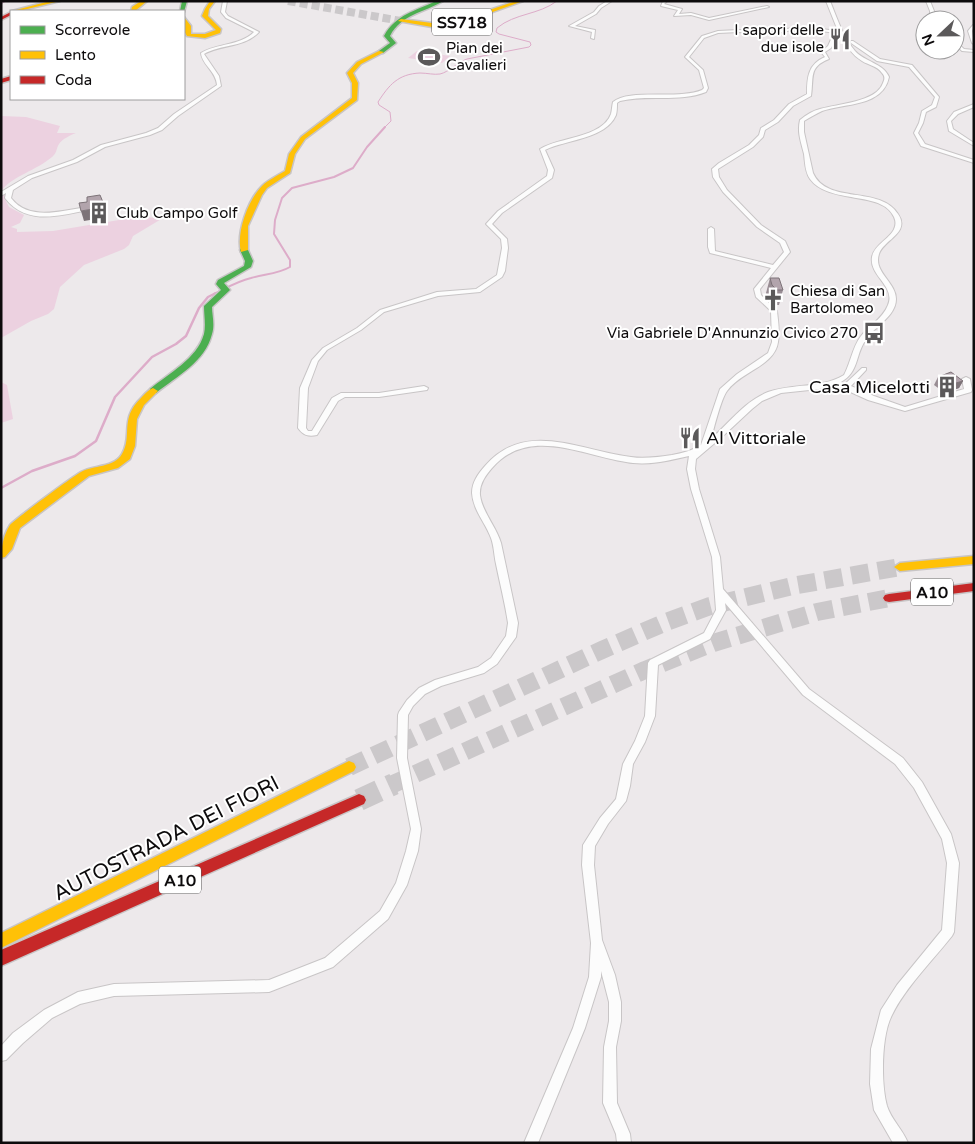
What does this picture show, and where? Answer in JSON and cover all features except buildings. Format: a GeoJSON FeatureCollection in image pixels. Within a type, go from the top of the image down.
{"type":"FeatureCollection","features":[{"type":"Feature","properties":{"kind":"main road"},"geometry":{"type":"LineString","coordinates":[[21,10],[58,1]]}},
{"type":"Feature","properties":{"kind":"main road"},"geometry":{"type":"LineString","coordinates":[[133,10],[145,1]]}},
{"type":"Feature","properties":{"kind":"main road"},"geometry":{"type":"LineString","coordinates":[[185,21],[189,35],[200,36],[217,33],[218,30],[205,16],[207,8],[213,1]]}},
{"type":"Feature","properties":{"kind":"main road"},"geometry":{"type":"LineString","coordinates":[[1,554],[8,546],[15,526],[42,505],[85,474],[114,466],[126,457],[130,446],[132,419],[140,404],[155,389],[187,366],[202,350],[208,333],[208,306],[223,287],[247,267],[249,261],[244,250],[244,226],[259,194],[265,187],[288,172],[292,154],[303,138],[355,98],[355,83],[350,73],[353,67],[363,59],[389,48],[393,43],[386,36],[389,27],[396,20],[441,1]]}},
{"type":"Feature","properties":{"kind":"main road","name":"SS718"},"geometry":{"type":"LineString","coordinates":[[405,17],[431,25],[450,25],[521,1]]}},
{"type":"Feature","properties":{"kind":"main road","name":"A10"},"geometry":{"type":"LineString","coordinates":[[900,567],[974,560]]}},
{"type":"Feature","properties":{"kind":"main road","name":"A10"},"geometry":{"type":"LineString","coordinates":[[889,598],[974,587]]}},
{"type":"Feature","properties":{"kind":"main road","name":"AUTOSTRADA DEI FIORI"},"geometry":{"type":"LineString","coordinates":[[1,941],[348,767]]}},
{"type":"Feature","properties":{"kind":"main road","name":"AUTOSTRADA DEI FIORI"},"geometry":{"type":"LineString","coordinates":[[1,958],[359,800]]}},
{"type":"Feature","properties":{"kind":"street"},"geometry":{"type":"LineString","coordinates":[[1,194],[30,177],[75,161],[103,146],[160,129],[186,107],[214,90],[219,85],[220,80],[214,69],[202,58],[202,54],[216,47],[250,38],[257,32],[227,17],[223,12],[226,1]]}},
{"type":"Feature","properties":{"kind":"street"},"geometry":{"type":"LineString","coordinates":[[593,38],[594,31],[571,26],[595,13],[600,7],[610,1]]}},
{"type":"Feature","properties":{"kind":"street"},"geometry":{"type":"LineString","coordinates":[[665,1],[662,5],[681,10],[676,16],[691,14],[707,19],[767,7]]}},
{"type":"Feature","properties":{"kind":"street"},"geometry":{"type":"LineString","coordinates":[[531,1143],[579,1028],[595,977],[596,940],[588,865],[589,845],[604,821],[621,801],[628,764],[650,716],[653,663],[707,636],[721,610],[716,558],[700,509],[691,469],[692,458],[757,402],[770,394],[785,390],[821,387],[837,383],[847,376],[857,349],[891,307],[893,301],[892,294],[875,266],[874,258],[876,251],[896,233],[897,214],[883,204],[870,199],[833,192],[823,188],[811,177],[803,136],[802,120],[820,110],[864,99],[879,93],[885,86],[887,77],[883,70],[858,56],[846,41],[828,1]]}},
{"type":"Feature","properties":{"kind":"street"},"geometry":{"type":"LineString","coordinates":[[974,26],[970,31],[974,44]]}},
{"type":"Feature","properties":{"kind":"street"},"geometry":{"type":"LineString","coordinates":[[424,388],[379,396],[344,395],[336,400],[314,433],[306,433],[302,428],[306,377],[319,355],[333,342],[358,329],[382,312],[438,294],[478,291],[500,276],[505,248],[504,240],[489,224],[500,212],[550,177],[551,170],[542,150],[584,136],[605,124],[613,115],[615,102],[622,98],[690,95],[704,91],[706,88],[701,70],[687,57],[703,37],[712,33],[732,31],[772,33],[792,29],[807,32],[820,30],[841,32]]}},
{"type":"Feature","properties":{"kind":"street"},"geometry":{"type":"LineString","coordinates":[[1,1055],[18,1038],[48,1014],[78,998],[114,990],[269,986],[330,962],[384,915],[401,885],[412,851],[416,829],[402,758],[403,715],[410,703],[422,691],[438,683],[481,670],[494,661],[511,636],[513,622],[495,538],[476,498],[476,487],[482,474],[506,450],[537,442],[553,443],[634,460],[657,460],[690,454],[704,447],[723,391],[739,375],[771,354],[775,342],[774,311],[758,296],[757,289],[787,252],[783,242],[759,226],[725,191],[716,177],[716,169],[726,159],[755,144],[760,138],[763,129],[776,121],[791,105],[809,95],[810,70],[818,61],[827,58],[823,52],[830,47],[835,35],[841,32]]}},
{"type":"Feature","properties":{"kind":"street"},"geometry":{"type":"LineString","coordinates":[[846,41],[879,60],[910,66],[914,69],[922,82],[937,97],[934,106],[924,111],[922,123],[916,133],[920,141],[923,145],[974,162]]}},
{"type":"Feature","properties":{"kind":"street"},"geometry":{"type":"LineString","coordinates":[[974,105],[956,113],[949,121],[951,130],[974,145]]}},
{"type":"Feature","properties":{"kind":"street"},"geometry":{"type":"LineString","coordinates":[[14,186],[10,189],[8,198],[12,206],[21,212],[39,215],[81,210]]}},
{"type":"Feature","properties":{"kind":"street"},"geometry":{"type":"LineString","coordinates":[[711,230],[712,239],[710,247],[712,252],[774,267]]}},
{"type":"Feature","properties":{"kind":"street"},"geometry":{"type":"LineString","coordinates":[[846,387],[864,370]]}},
{"type":"Feature","properties":{"kind":"street"},"geometry":{"type":"LineString","coordinates":[[837,383],[871,398],[905,409],[968,390],[966,379]]}},
{"type":"Feature","properties":{"kind":"street"},"geometry":{"type":"LineString","coordinates":[[720,590],[806,692],[899,761],[918,785],[947,838],[952,863],[948,932],[901,989],[885,1014],[876,1049],[877,1084],[882,1110],[901,1143]]}},
{"type":"Feature","properties":{"kind":"street"},"geometry":{"type":"LineString","coordinates":[[596,940],[609,975],[615,1002],[615,1021],[610,1047],[610,1103],[623,1134],[624,1143]]}},
{"type":"Feature","properties":{"kind":"shaded area","name":"Pian dei Cavalieri"},"geometry":{"type":"Polygon","coordinates":[[[417,51],[450,56],[442,63],[408,58],[417,51]]]}},
{"type":"Feature","properties":{"kind":"shaded area"},"geometry":{"type":"Polygon","coordinates":[[[1,116],[26,117],[60,126],[57,133],[76,133],[60,142],[52,157],[12,181],[2,190],[7,193],[5,199],[9,207],[24,215],[20,223],[11,227],[17,229],[17,232],[53,231],[137,217],[163,218],[133,236],[129,245],[124,249],[84,265],[60,287],[54,309],[48,314],[1,338],[1,116]]]}},
{"type":"Feature","properties":{"kind":"shaded area"},"geometry":{"type":"Polygon","coordinates":[[[1,382],[7,385],[13,419],[1,423],[1,382]]]}},
{"type":"Feature","properties":{"kind":"waterway"},"geometry":{"type":"LineString","coordinates":[[1,4],[6,1]]}},
{"type":"Feature","properties":{"kind":"waterway"},"geometry":{"type":"LineString","coordinates":[[385,127],[391,121],[390,112],[379,105],[378,102],[386,90],[400,78],[420,73],[440,74],[467,59],[529,47],[531,45],[530,42],[499,34],[496,32],[497,28],[511,19],[543,9],[557,1]]}},
{"type":"Feature","properties":{"kind":"waterway"},"geometry":{"type":"LineString","coordinates":[[1,488],[32,471],[75,456],[96,441],[115,397],[152,357],[176,344],[186,336],[199,308],[208,297],[241,281],[276,273],[290,267],[290,260],[274,234],[275,220],[282,198],[292,188],[334,177],[353,168],[367,147],[385,127]]}},
{"type":"Feature","properties":{"kind":"tunnel"},"geometry":{"type":"LineString","coordinates":[[288,1],[401,21]]}},
{"type":"Feature","properties":{"kind":"tunnel"},"geometry":{"type":"LineString","coordinates":[[349,767],[602,650],[666,622],[710,606],[792,586],[900,567]]}},
{"type":"Feature","properties":{"kind":"tunnel"},"geometry":{"type":"LineString","coordinates":[[391,785],[645,670],[713,643],[817,612],[889,598]]}},
{"type":"Feature","properties":{"kind":"tunnel"},"geometry":{"type":"LineString","coordinates":[[359,800],[394,784]]}},
{"type":"Feature","properties":{"kind":"traffic: fast"},"geometry":{"type":"LineString","coordinates":[[182,10],[185,1]]}},
{"type":"Feature","properties":{"kind":"traffic: fast"},"geometry":{"type":"LineString","coordinates":[[381,52],[393,43],[387,36],[396,22],[403,17],[441,1]]}},
{"type":"Feature","properties":{"kind":"traffic: fast"},"geometry":{"type":"LineString","coordinates":[[153,391],[185,366],[199,352],[208,334],[208,306],[226,290],[220,284],[221,282],[247,267],[249,261],[244,250]]}},
{"type":"Feature","properties":{"kind":"traffic: slow"},"geometry":{"type":"LineString","coordinates":[[18,10],[58,1]]}},
{"type":"Feature","properties":{"kind":"traffic: slow"},"geometry":{"type":"LineString","coordinates":[[133,10],[145,1]]}},
{"type":"Feature","properties":{"kind":"traffic: slow"},"geometry":{"type":"LineString","coordinates":[[185,21],[189,35],[205,36],[217,33],[219,30],[205,16],[207,9],[213,1]]}},
{"type":"Feature","properties":{"kind":"traffic: slow"},"geometry":{"type":"LineString","coordinates":[[401,21],[432,25],[451,25],[521,1]]}},
{"type":"Feature","properties":{"kind":"traffic: slow"},"geometry":{"type":"LineString","coordinates":[[244,250],[244,226],[259,194],[265,187],[288,172],[292,154],[303,138],[355,99],[355,83],[350,73],[359,63],[381,52]]}},
{"type":"Feature","properties":{"kind":"traffic: slow"},"geometry":{"type":"LineString","coordinates":[[1,554],[8,546],[15,526],[85,474],[114,466],[126,457],[130,446],[132,419],[140,404],[153,391]]}},
{"type":"Feature","properties":{"kind":"traffic: slow"},"geometry":{"type":"LineString","coordinates":[[900,567],[974,560]]}},
{"type":"Feature","properties":{"kind":"traffic: slow"},"geometry":{"type":"LineString","coordinates":[[1,941],[349,767]]}},
{"type":"Feature","properties":{"kind":"traffic: jam"},"geometry":{"type":"LineString","coordinates":[[1,19],[10,14]]}},
{"type":"Feature","properties":{"kind":"traffic: jam"},"geometry":{"type":"LineString","coordinates":[[1,81],[10,78]]}},
{"type":"Feature","properties":{"kind":"traffic: jam"},"geometry":{"type":"LineString","coordinates":[[889,598],[974,587]]}},
{"type":"Feature","properties":{"kind":"traffic: jam"},"geometry":{"type":"LineString","coordinates":[[1,958],[359,800]]}},
{"type":"Feature","properties":{"kind":"place","name":"I sapori delle due isole"},"geometry":{"type":"Point","coordinates":[840,39]}},
{"type":"Feature","properties":{"kind":"place","name":"Pian dei Cavalieri"},"geometry":{"type":"Point","coordinates":[429,57]}},
{"type":"Feature","properties":{"kind":"place","name":"Club Campo Golf"},"geometry":{"type":"Point","coordinates":[99,213]}},
{"type":"Feature","properties":{"kind":"place","name":"Chiesa di San Bartolomeo"},"geometry":{"type":"Point","coordinates":[773,300]}},
{"type":"Feature","properties":{"kind":"place","name":"Via Gabriele D'Annunzio Civico 270"},"geometry":{"type":"Point","coordinates":[874,333]}},
{"type":"Feature","properties":{"kind":"place","name":"Casa Micelotti"},"geometry":{"type":"Point","coordinates":[947,387]}},
{"type":"Feature","properties":{"kind":"place","name":"Al Vittoriale"},"geometry":{"type":"Point","coordinates":[690,438]}}]}
